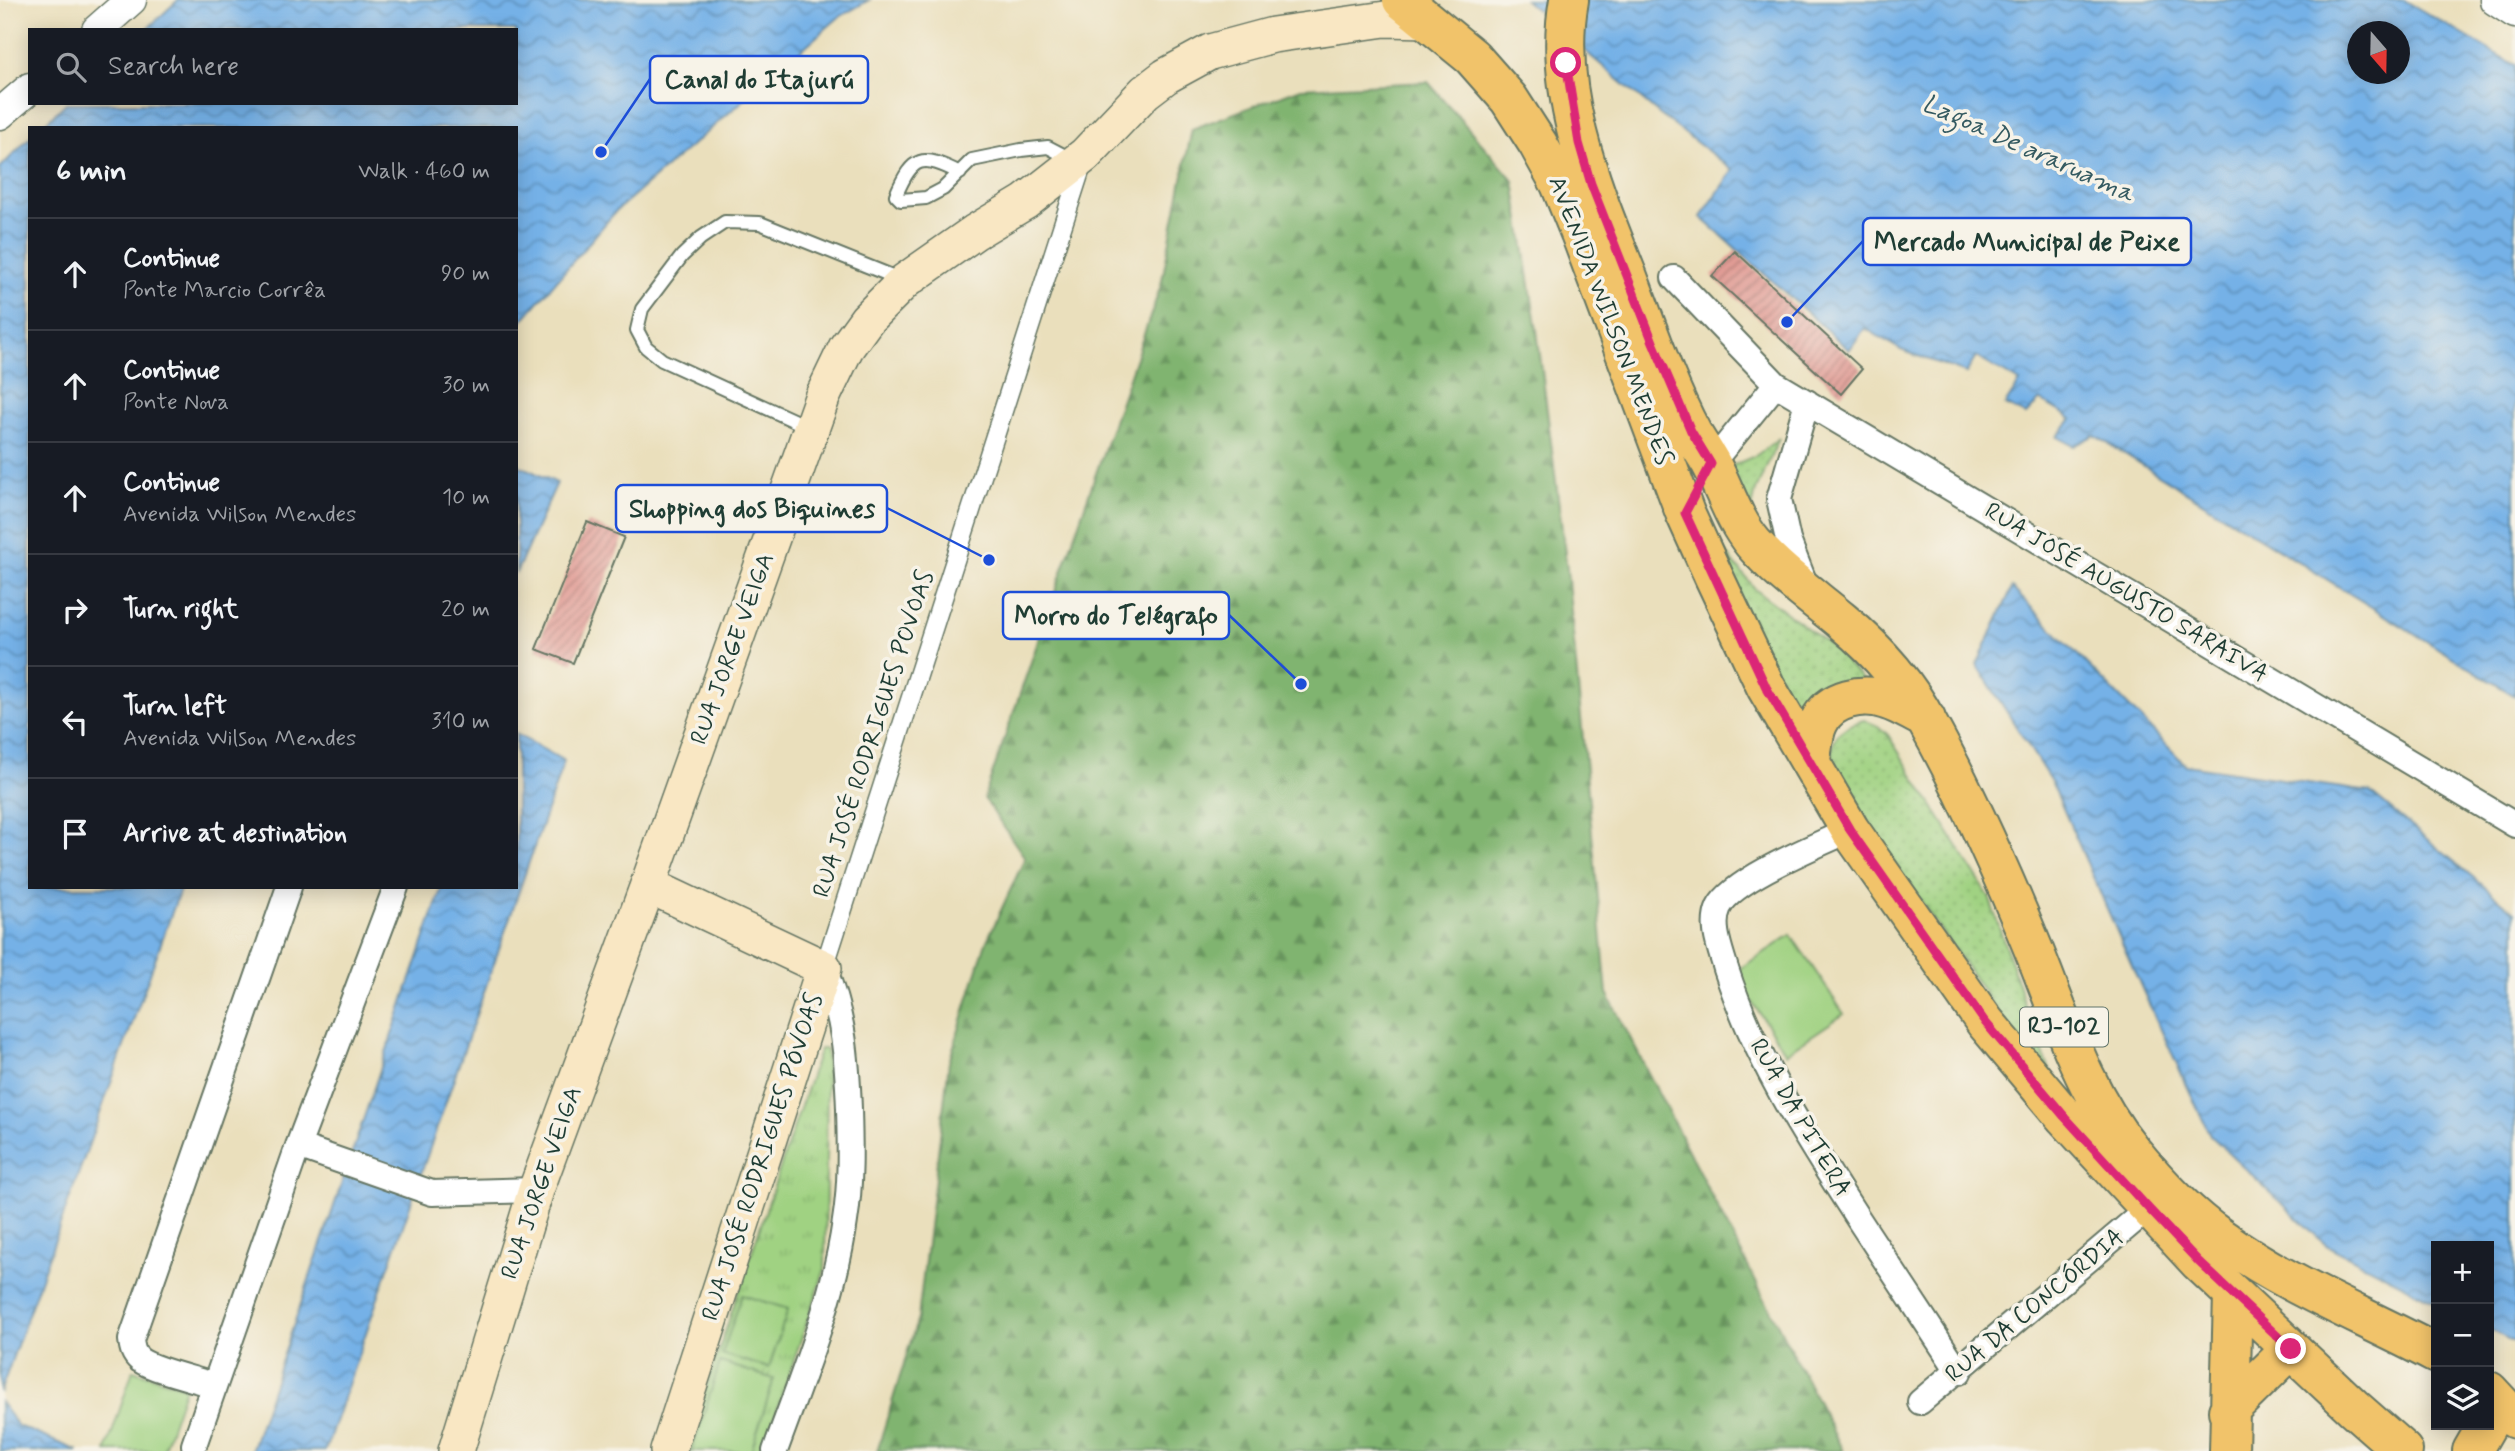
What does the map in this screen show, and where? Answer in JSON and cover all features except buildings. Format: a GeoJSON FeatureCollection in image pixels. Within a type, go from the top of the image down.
{"type":"FeatureCollection","features":[{"type":"Feature","properties":{"kind":"main road"},"geometry":{"type":"LineString","coordinates":[[1318,27],[1356,0]]}},
{"type":"Feature","properties":{"kind":"main road","name":"AVENIDA WILSON MENDES"},"geometry":{"type":"LineString","coordinates":[[1569,0],[1566,63],[1579,143],[1591,184],[1691,431],[1711,464],[1734,516],[1749,538],[1765,557],[1862,639],[1890,667],[1926,719],[1991,846],[2076,1056],[2102,1108],[2129,1148],[2180,1205],[2221,1238],[2269,1268],[2431,1351]]}},
{"type":"Feature","properties":{"kind":"main road","name":"RUA JORGE VEIGA"},"geometry":{"type":"LineString","coordinates":[[456,1451],[536,1191],[822,398],[846,348],[867,319],[905,281],[965,238],[1024,202],[1081,158],[1145,92],[1187,63],[1239,43],[1318,27],[1385,19],[1415,10]]}},
{"type":"Feature","properties":{"kind":"main road","name":"AVENIDA WILSON MENDES"},"geometry":{"type":"LineString","coordinates":[[1415,10],[1472,57],[1510,99],[1554,174],[1603,289],[1685,513],[1766,687],[1850,830],[1985,1022],[2064,1116],[2149,1209],[2233,1294],[2403,1451]]}},
{"type":"Feature","properties":{"kind":"main road"},"geometry":{"type":"LineString","coordinates":[[1685,513],[1711,464]]}},
{"type":"Feature","properties":{"kind":"main road"},"geometry":{"type":"LineString","coordinates":[[1811,760],[1817,724],[1831,706],[1842,701],[1858,697],[1887,700],[1926,719]]}},
{"type":"Feature","properties":{"kind":"main road","name":"RUA JOSÉ RODRIGUES PÓVOAS"},"geometry":{"type":"LineString","coordinates":[[648,886],[824,968],[668,1451]]}},
{"type":"Feature","properties":{"kind":"main road"},"geometry":{"type":"LineString","coordinates":[[2229,1451],[2233,1294]]}},
{"type":"Feature","properties":{"kind":"main road"},"geometry":{"type":"LineString","coordinates":[[2228,1411],[2291,1349]]}},
{"type":"Feature","properties":{"kind":"main road"},"geometry":{"type":"LineString","coordinates":[[2472,1451],[2495,1411]]}},
{"type":"Feature","properties":{"kind":"street"},"geometry":{"type":"LineString","coordinates":[[99,28],[131,0]]}},
{"type":"Feature","properties":{"kind":"street"},"geometry":{"type":"LineString","coordinates":[[2495,0],[2515,13]]}},
{"type":"Feature","properties":{"kind":"street"},"geometry":{"type":"LineString","coordinates":[[0,114],[28,90]]}},
{"type":"Feature","properties":{"kind":"street","name":"RUA JOSÉ RODRIGUES POVOAS"},"geometry":{"type":"LineString","coordinates":[[824,968],[1081,158]]}},
{"type":"Feature","properties":{"kind":"street","name":"RUA JOSÉ AUGUSTO SARAIVA"},"geometry":{"type":"LineString","coordinates":[[1674,278],[1776,384],[2515,825]]}},
{"type":"Feature","properties":{"kind":"street"},"geometry":{"type":"LineString","coordinates":[[1711,464],[1776,384]]}},
{"type":"Feature","properties":{"kind":"street"},"geometry":{"type":"LineString","coordinates":[[1807,402],[1779,499],[1788,540],[1808,593]]}},
{"type":"Feature","properties":{"kind":"street","name":"RUA DA PITERA"},"geometry":{"type":"LineString","coordinates":[[1850,830],[1773,867],[1735,890],[1720,906],[1716,920],[1717,934],[1735,995],[1782,1097],[1810,1145],[1959,1372]]}},
{"type":"Feature","properties":{"kind":"street"},"geometry":{"type":"LineString","coordinates":[[213,1385],[138,1359],[132,1350],[131,1340],[288,889]]}},
{"type":"Feature","properties":{"kind":"street"},"geometry":{"type":"LineString","coordinates":[[194,1445],[298,1146],[395,889]]}},
{"type":"Feature","properties":{"kind":"street"},"geometry":{"type":"LineString","coordinates":[[775,1451],[821,1322],[835,1275],[846,1220],[850,1157],[847,1066],[838,1002],[824,968]]}},
{"type":"Feature","properties":{"kind":"street"},"geometry":{"type":"LineString","coordinates":[[298,1146],[432,1193],[536,1191]]}},
{"type":"Feature","properties":{"kind":"street","name":"RUA DA CONCÓRDIA"},"geometry":{"type":"LineString","coordinates":[[1920,1402],[1959,1372],[2149,1209]]}},
{"type":"Feature","properties":{"kind":"lane"},"geometry":{"type":"LineString","coordinates":[[960,173],[925,160],[913,165],[896,195],[901,200],[926,198],[943,189],[960,173],[972,160],[1020,150],[1048,147],[1081,158]]}},
{"type":"Feature","properties":{"kind":"lane"},"geometry":{"type":"LineString","coordinates":[[811,428],[662,360],[640,338],[638,321],[642,309],[682,256],[717,226],[735,220],[760,223],[905,281]]}},
{"type":"Feature","properties":{"kind":"green space"},"geometry":{"type":"Polygon","coordinates":[[[1428,82],[1514,181],[1537,331],[1567,569],[1607,993],[1843,1451],[877,1451],[918,1318],[949,1062],[985,945],[1025,858],[984,798],[1161,285],[1192,129],[1301,88],[1428,82]]]}},
{"type":"Feature","properties":{"kind":"green space"},"geometry":{"type":"Polygon","coordinates":[[[1779,438],[1756,490],[1750,517],[1727,468],[1757,455],[1779,438]]]}},
{"type":"Feature","properties":{"kind":"green space"},"geometry":{"type":"Polygon","coordinates":[[[1702,523],[1756,590],[1831,646],[1869,687],[1798,729],[1702,523]]]}},
{"type":"Feature","properties":{"kind":"green space"},"geometry":{"type":"Polygon","coordinates":[[[1864,720],[1878,726],[1888,735],[1989,897],[2036,1038],[2072,1119],[1849,798],[1832,752],[1839,733],[1864,720]]]}},
{"type":"Feature","properties":{"kind":"green space"},"geometry":{"type":"Polygon","coordinates":[[[1791,935],[1844,1014],[1786,1053],[1733,973],[1791,935]]]}},
{"type":"Feature","properties":{"kind":"green space"},"geometry":{"type":"Polygon","coordinates":[[[820,1049],[826,1049],[827,1072],[825,1269],[763,1451],[685,1451],[820,1049]]]}},
{"type":"Feature","properties":{"kind":"green space"},"geometry":{"type":"Polygon","coordinates":[[[742,1295],[788,1309],[769,1368],[722,1354],[742,1295]]]}},
{"type":"Feature","properties":{"kind":"green space"},"geometry":{"type":"Polygon","coordinates":[[[720,1362],[774,1379],[751,1451],[692,1451],[720,1362]]]}},
{"type":"Feature","properties":{"kind":"green space"},"geometry":{"type":"Polygon","coordinates":[[[133,1370],[185,1387],[163,1451],[106,1451],[133,1370]]]}},
{"type":"Feature","properties":{"kind":"water"},"geometry":{"type":"Polygon","coordinates":[[[178,0],[869,0],[838,18],[616,211],[518,326],[518,126],[42,126],[64,105],[518,105],[518,28],[148,28],[178,0]]]}},
{"type":"Feature","properties":{"kind":"water","name":"Lagoa De araruama"},"geometry":{"type":"Polygon","coordinates":[[[1525,0],[2404,0],[2515,65],[2515,696],[2094,435],[2074,446],[2057,437],[2072,419],[2040,400],[2026,415],[2005,405],[2020,382],[1976,357],[1966,373],[1901,350],[1865,328],[1849,350],[1701,217],[1733,170],[1659,114],[1525,0]]]}},
{"type":"Feature","properties":{"kind":"water"},"geometry":{"type":"Polygon","coordinates":[[[28,139],[28,889],[180,889],[0,1393],[0,168],[28,139]]]}},
{"type":"Feature","properties":{"kind":"water"},"geometry":{"type":"Polygon","coordinates":[[[518,465],[557,483],[518,569],[518,465]]]}},
{"type":"Feature","properties":{"kind":"water"},"geometry":{"type":"Polygon","coordinates":[[[2012,588],[2186,765],[2370,792],[2515,912],[2515,1343],[2494,1332],[2494,1241],[2431,1241],[2431,1299],[2326,1245],[2210,1135],[2052,783],[1977,665],[2012,588]]]}},
{"type":"Feature","properties":{"kind":"water"},"geometry":{"type":"Polygon","coordinates":[[[518,735],[564,761],[325,1451],[251,1451],[441,889],[518,889],[518,735]]]}},
{"type":"Feature","properties":{"kind":"water"},"geometry":{"type":"Polygon","coordinates":[[[0,1402],[18,1426],[78,1451],[0,1451],[0,1402]]]}},
{"type":"Feature","properties":{"kind":"place","name":"Canal do Itajurú"},"geometry":{"type":"Point","coordinates":[601,152]}},
{"type":"Feature","properties":{"kind":"place","name":"Mercado Municipal de Peixe"},"geometry":{"type":"Point","coordinates":[1787,322]}},
{"type":"Feature","properties":{"kind":"place","name":"Shopping dos Biquines"},"geometry":{"type":"Point","coordinates":[989,560]}},
{"type":"Feature","properties":{"kind":"place","name":"Morro do Telégrafo"},"geometry":{"type":"Point","coordinates":[1301,684]}},
{"type":"Feature","properties":{"kind":"route"},"geometry":{"type":"LineString","coordinates":[[1566,63],[1579,143],[1591,184],[1691,431],[1711,464],[1685,513],[1766,687],[1850,830],[1985,1022],[2064,1116],[2149,1209],[2199,1262],[2291,1349]]}}]}
